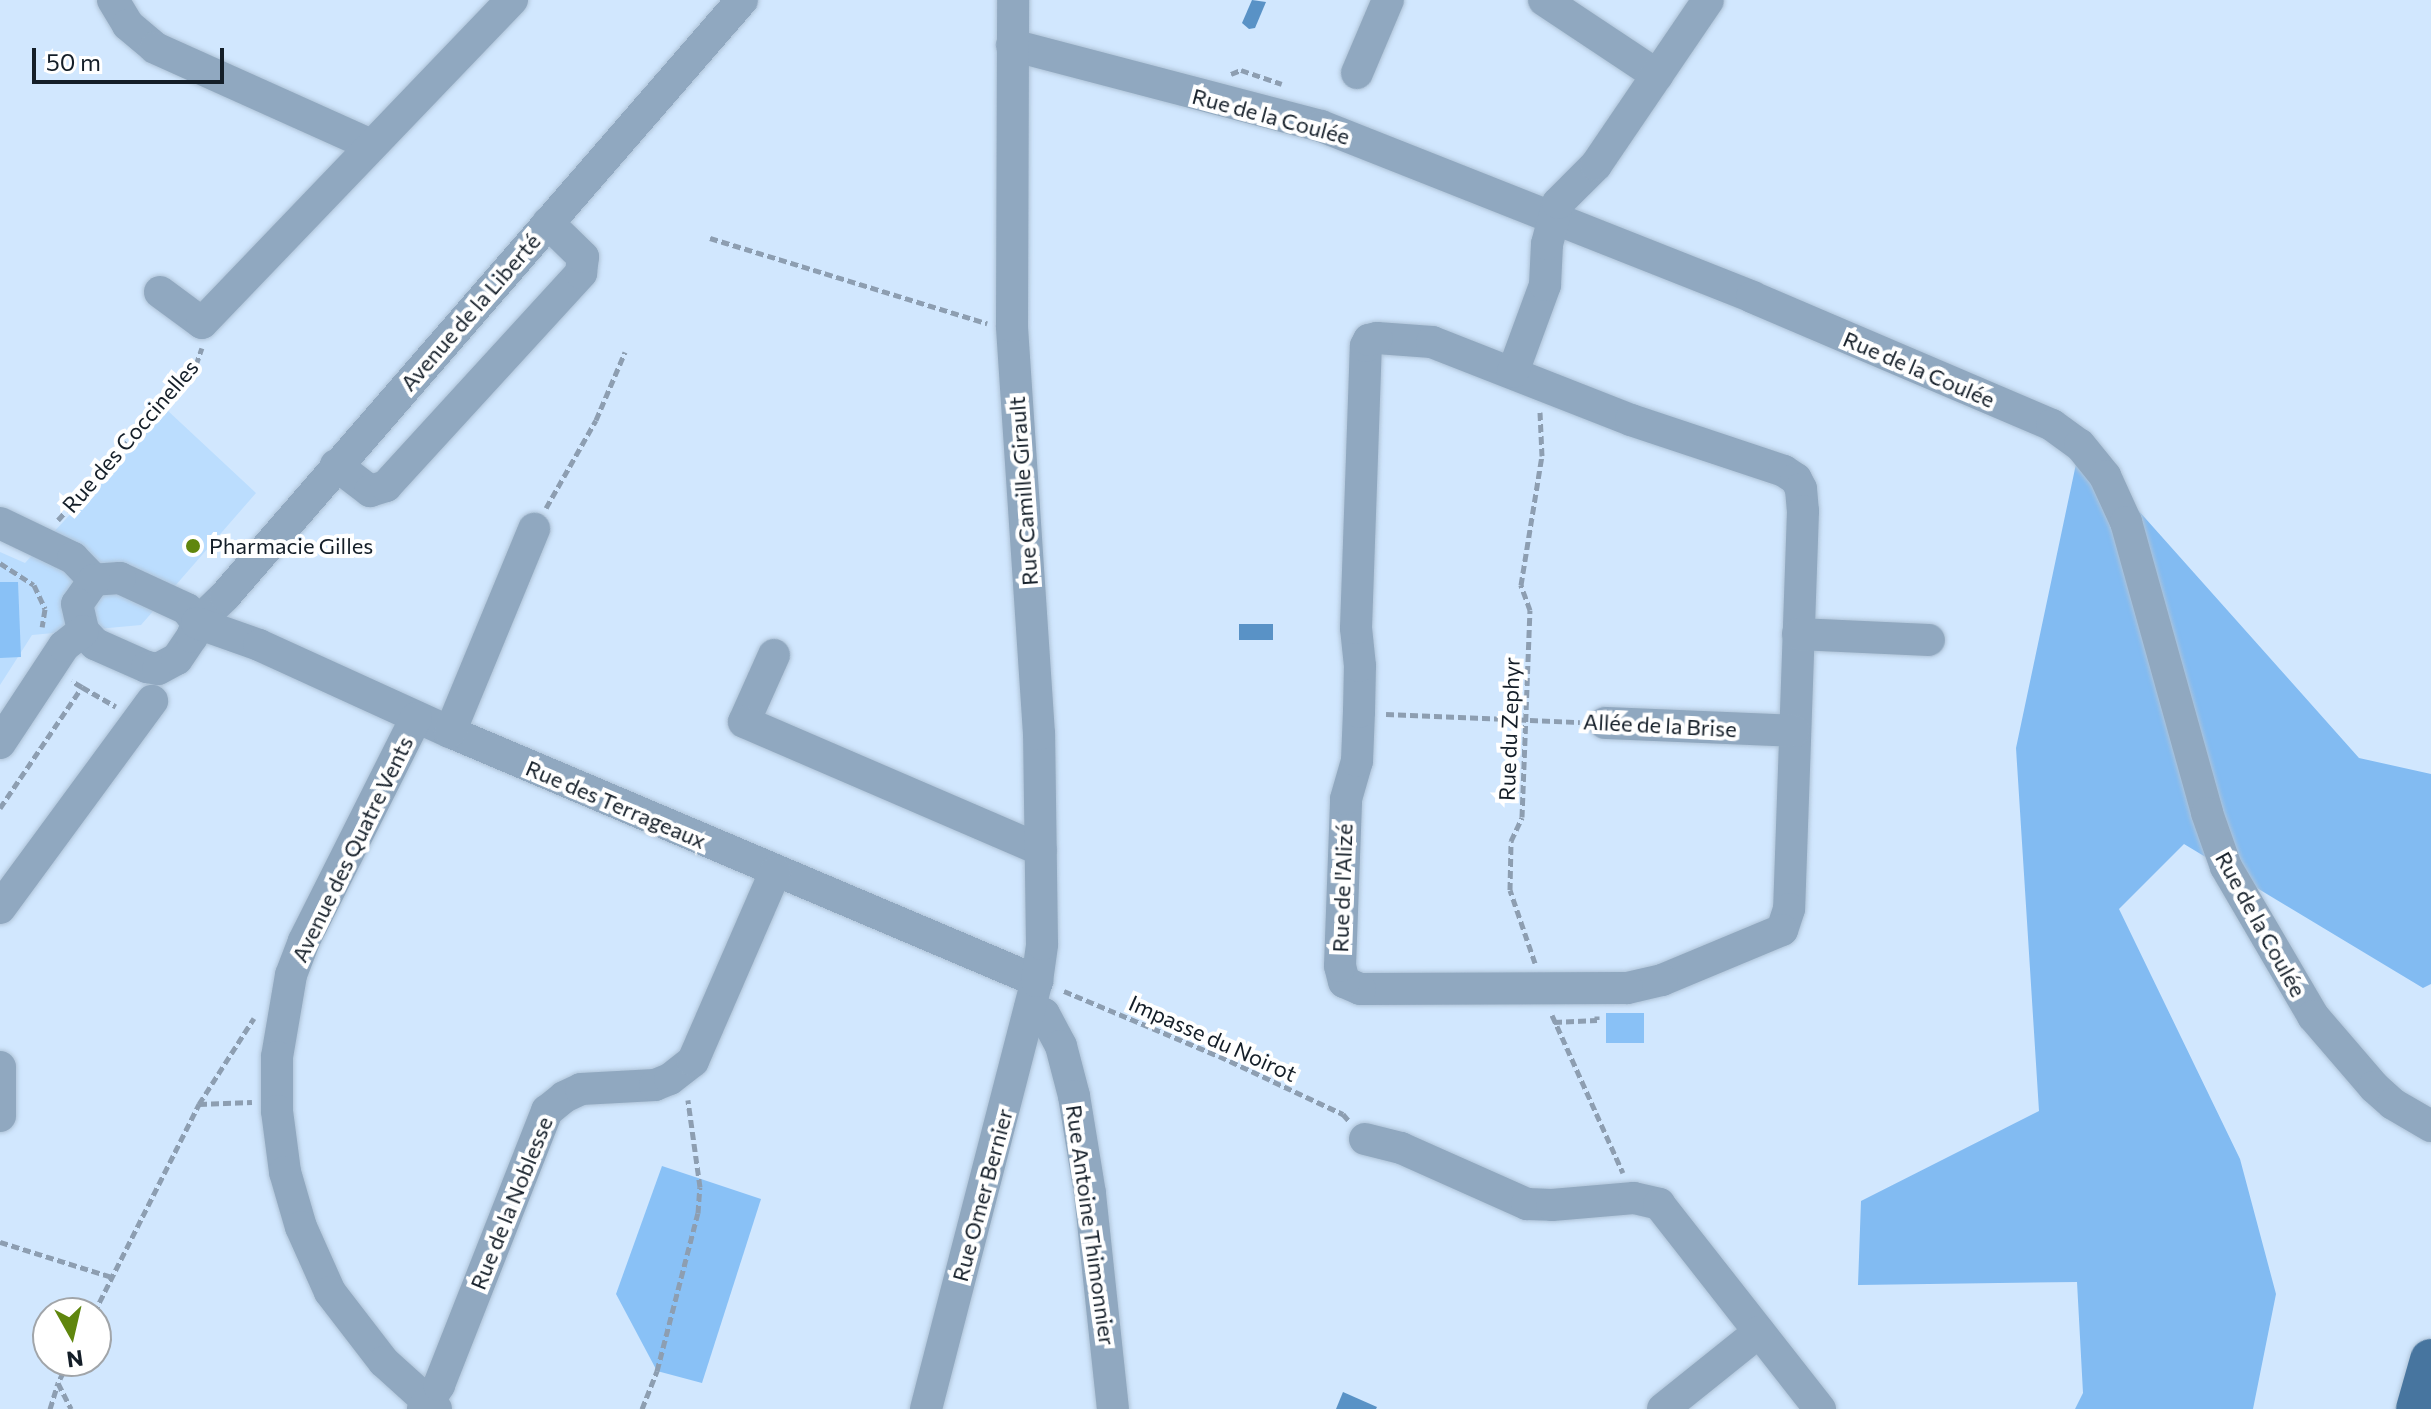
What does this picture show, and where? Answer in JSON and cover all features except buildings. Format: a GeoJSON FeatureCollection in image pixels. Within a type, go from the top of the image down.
{"type":"FeatureCollection","features":[{"type":"Feature","properties":{"kind":"main road"},"geometry":{"type":"LineString","coordinates":[[2417,1409],[2431,1360]]}},
{"type":"Feature","properties":{"kind":"street"},"geometry":{"type":"LineString","coordinates":[[113,0],[128,25],[155,48],[371,145]]}},
{"type":"Feature","properties":{"kind":"street"},"geometry":{"type":"LineString","coordinates":[[160,292],[202,323],[512,0]]}},
{"type":"Feature","properties":{"kind":"street","name":"Avenue de la Liberté"},"geometry":{"type":"LineString","coordinates":[[197,623],[225,596],[742,0]]}},
{"type":"Feature","properties":{"kind":"street","name":"Rue Camille Girault"},"geometry":{"type":"LineString","coordinates":[[1013,0],[1012,326],[1038,719],[1041,850],[1042,944],[1034,994]]}},
{"type":"Feature","properties":{"kind":"street"},"geometry":{"type":"LineString","coordinates":[[1357,73],[1388,0]]}},
{"type":"Feature","properties":{"kind":"street"},"geometry":{"type":"LineString","coordinates":[[1544,0],[1657,75]]}},
{"type":"Feature","properties":{"kind":"street"},"geometry":{"type":"LineString","coordinates":[[1526,377],[1545,285],[1545,255],[1553,217],[1567,192],[1596,165],[1708,0]]}},
{"type":"Feature","properties":{"kind":"street","name":"Rue de la Coulée"},"geometry":{"type":"LineString","coordinates":[[1012,45],[1321,126],[1738,291],[2052,425],[2080,445],[2105,476],[2126,522],[2217,847],[2313,1016],[2374,1087],[2393,1104],[2431,1126]]}},
{"type":"Feature","properties":{"kind":"street"},"geometry":{"type":"LineString","coordinates":[[336,465],[370,491],[386,486],[581,273],[583,257],[548,223]]}},
{"type":"Feature","properties":{"kind":"street","name":"Rue de l'Alizé"},"geometry":{"type":"LineString","coordinates":[[1377,338],[1426,341],[1631,420],[1784,471],[1796,479],[1801,489],[1803,511],[1798,634],[1789,909],[1782,930],[1642,986],[1360,989],[1344,982],[1340,966],[1346,799],[1357,761],[1359,712],[1360,666],[1356,628],[1367,343],[1377,338]]}},
{"type":"Feature","properties":{"kind":"street"},"geometry":{"type":"LineString","coordinates":[[0,523],[73,558],[94,580]]}},
{"type":"Feature","properties":{"kind":"street"},"geometry":{"type":"LineString","coordinates":[[450,732],[534,529]]}},
{"type":"Feature","properties":{"kind":"street"},"geometry":{"type":"LineString","coordinates":[[120,578],[187,609],[197,623],[177,659],[158,669],[107,650],[83,631],[77,617],[77,604],[94,580],[120,578]]}},
{"type":"Feature","properties":{"kind":"street","name":"Rue des Terrageaux"},"geometry":{"type":"LineString","coordinates":[[197,623],[259,645],[416,718],[775,872],[1034,994]]}},
{"type":"Feature","properties":{"kind":"street"},"geometry":{"type":"LineString","coordinates":[[0,743],[64,646],[83,631]]}},
{"type":"Feature","properties":{"kind":"street"},"geometry":{"type":"LineString","coordinates":[[1798,634],[1929,640]]}},
{"type":"Feature","properties":{"kind":"street"},"geometry":{"type":"LineString","coordinates":[[774,655],[744,722],[1041,850]]}},
{"type":"Feature","properties":{"kind":"street"},"geometry":{"type":"LineString","coordinates":[[0,908],[144,711]]}},
{"type":"Feature","properties":{"kind":"street","name":"Avenue des Quatre Vents"},"geometry":{"type":"LineString","coordinates":[[416,718],[304,941],[291,975],[280,1029],[277,1101],[289,1186],[301,1227],[330,1292],[384,1362],[429,1407]]}},
{"type":"Feature","properties":{"kind":"street","name":"Allée de la Brise"},"geometry":{"type":"LineString","coordinates":[[1605,723],[1794,731]]}},
{"type":"Feature","properties":{"kind":"street"},"geometry":{"type":"LineString","coordinates":[[683,1071],[701,1049],[775,872]]}},
{"type":"Feature","properties":{"kind":"street","name":"Rue Omer Bernier"},"geometry":{"type":"LineString","coordinates":[[926,1409],[1034,994]]}},
{"type":"Feature","properties":{"kind":"street","name":"Rue Antoine Thimonnier"},"geometry":{"type":"LineString","coordinates":[[1034,994],[1061,1046],[1074,1096],[1090,1194],[1113,1409]]}},
{"type":"Feature","properties":{"kind":"street"},"geometry":{"type":"LineString","coordinates":[[0,1067],[0,1116]]}},
{"type":"Feature","properties":{"kind":"street","name":"Rue de la Noblesse"},"geometry":{"type":"LineString","coordinates":[[429,1407],[547,1111],[564,1097],[581,1089],[655,1085],[683,1071]]}},
{"type":"Feature","properties":{"kind":"street"},"geometry":{"type":"LineString","coordinates":[[1365,1139],[1401,1148],[1527,1204],[1634,1198],[1665,1209],[1820,1409]]}},
{"type":"Feature","properties":{"kind":"street"},"geometry":{"type":"LineString","coordinates":[[1663,1409],[1759,1332]]}},
{"type":"Feature","properties":{"kind":"path"},"geometry":{"type":"LineString","coordinates":[[710,238],[973,321],[1012,326]]}},
{"type":"Feature","properties":{"kind":"path","name":"Rue des Coccinelles"},"geometry":{"type":"LineString","coordinates":[[38,542],[196,365],[200,358],[202,323]]}},
{"type":"Feature","properties":{"kind":"path"},"geometry":{"type":"LineString","coordinates":[[534,529],[596,420],[625,352]]}},
{"type":"Feature","properties":{"kind":"path","name":"Rue du Zephyr"},"geometry":{"type":"LineString","coordinates":[[1526,377],[1542,456],[1521,585],[1530,610],[1522,817],[1511,841],[1510,890],[1554,1022],[1634,1198]]}},
{"type":"Feature","properties":{"kind":"path"},"geometry":{"type":"LineString","coordinates":[[0,563],[21,573],[42,597],[44,622],[35,651],[50,667],[82,687],[144,711]]}},
{"type":"Feature","properties":{"kind":"path"},"geometry":{"type":"LineString","coordinates":[[0,808],[82,687]]}},
{"type":"Feature","properties":{"kind":"path","name":"Allée de la Brise"},"geometry":{"type":"LineString","coordinates":[[1359,712],[1605,723]]}},
{"type":"Feature","properties":{"kind":"path","name":"Impasse du Noirot"},"geometry":{"type":"LineString","coordinates":[[1034,994],[1219,1056],[1343,1114],[1365,1139]]}},
{"type":"Feature","properties":{"kind":"path"},"geometry":{"type":"LineString","coordinates":[[102,1297],[199,1104],[258,1013]]}},
{"type":"Feature","properties":{"kind":"path"},"geometry":{"type":"LineString","coordinates":[[642,1409],[657,1371],[698,1213],[700,1187],[683,1071]]}},
{"type":"Feature","properties":{"kind":"path"},"geometry":{"type":"LineString","coordinates":[[199,1104],[277,1101]]}},
{"type":"Feature","properties":{"kind":"path"},"geometry":{"type":"LineString","coordinates":[[0,1242],[112,1277]]}},
{"type":"Feature","properties":{"kind":"path"},"geometry":{"type":"LineString","coordinates":[[50,1409],[61,1377]]}},
{"type":"Feature","properties":{"kind":"path"},"geometry":{"type":"LineString","coordinates":[[58,1383],[71,1409]]}},
{"type":"Feature","properties":{"kind":"shaded area"},"geometry":{"type":"Polygon","coordinates":[[[1252,0],[1266,2],[1255,28],[1249,29],[1242,23],[1252,0]]]}},
{"type":"Feature","properties":{"kind":"shaded area"},"geometry":{"type":"Polygon","coordinates":[[[167,410],[256,493],[141,625],[32,635],[0,685],[0,552],[25,563],[167,410]]]}},
{"type":"Feature","properties":{"kind":"shaded area"},"geometry":{"type":"Polygon","coordinates":[[[2080,445],[2359,758],[2431,774],[2431,984],[2423,988],[2184,844],[2119,909],[2240,1159],[2276,1294],[2253,1409],[2075,1409],[2083,1393],[2077,1282],[1858,1285],[1861,1201],[2039,1111],[2016,748],[2080,445]]]}},
{"type":"Feature","properties":{"kind":"shaded area"},"geometry":{"type":"Polygon","coordinates":[[[0,582],[18,582],[21,657],[0,658],[0,582]]]}},
{"type":"Feature","properties":{"kind":"shaded area"},"geometry":{"type":"Polygon","coordinates":[[[1239,624],[1273,624],[1273,640],[1239,640],[1239,624]]]}},
{"type":"Feature","properties":{"kind":"shaded area"},"geometry":{"type":"Polygon","coordinates":[[[1606,1013],[1644,1013],[1644,1043],[1606,1043],[1606,1013]]]}},
{"type":"Feature","properties":{"kind":"shaded area"},"geometry":{"type":"Polygon","coordinates":[[[662,1166],[761,1199],[702,1383],[657,1371],[616,1294],[662,1166]]]}},
{"type":"Feature","properties":{"kind":"shaded area"},"geometry":{"type":"Polygon","coordinates":[[[1343,1392],[1377,1407],[1336,1409],[1343,1392]]]}},
{"type":"Feature","properties":{"kind":"place","name":"Pharmacie Gilles"},"geometry":{"type":"Point","coordinates":[193,546]}}]}
